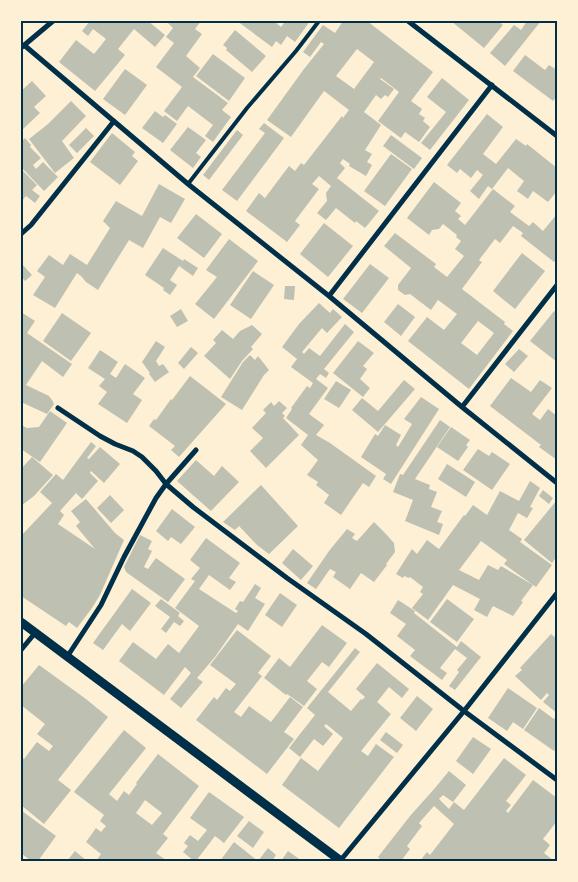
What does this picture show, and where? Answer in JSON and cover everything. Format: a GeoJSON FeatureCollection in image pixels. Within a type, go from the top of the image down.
{"type":"FeatureCollection","features":[{"type":"Feature","properties":{"kind":"street"},"geometry":{"type":"LineString","coordinates":[[53,21],[23,46],[114,120],[188,184],[329,296],[557,483]]}},
{"type":"Feature","properties":{"kind":"street"},"geometry":{"type":"LineString","coordinates":[[408,21],[557,136]]}},
{"type":"Feature","properties":{"kind":"street"},"geometry":{"type":"LineString","coordinates":[[329,296],[492,85]]}},
{"type":"Feature","properties":{"kind":"street"},"geometry":{"type":"LineString","coordinates":[[21,234],[114,120]]}},
{"type":"Feature","properties":{"kind":"street"},"geometry":{"type":"LineString","coordinates":[[462,407],[557,285]]}},
{"type":"Feature","properties":{"kind":"street"},"geometry":{"type":"LineString","coordinates":[[58,408],[100,436],[142,457],[166,484],[193,507],[287,578],[366,634],[464,711],[557,780]]}},
{"type":"Feature","properties":{"kind":"street"},"geometry":{"type":"LineString","coordinates":[[67,657],[101,605],[147,514],[166,484],[196,450]]}},
{"type":"Feature","properties":{"kind":"street"},"geometry":{"type":"LineString","coordinates":[[21,622],[340,861],[464,711],[557,593]]}},
{"type":"Feature","properties":{"kind":"street"},"geometry":{"type":"LineString","coordinates":[[21,650],[35,633]]}},
{"type":"Feature","properties":{"kind":"lane"},"geometry":{"type":"LineString","coordinates":[[188,184],[247,108],[296,51],[318,21]]}},
{"type":"Feature","properties":{"kind":"building"},"geometry":{"type":"Polygon","coordinates":[[[90,21],[148,21],[165,35],[155,47],[134,29],[118,49],[125,55],[95,91],[59,62],[76,40],[94,54],[106,39],[93,29],[88,36],[82,31],[90,21]]]}},
{"type":"Feature","properties":{"kind":"building"},"geometry":{"type":"Polygon","coordinates":[[[166,21],[201,21],[195,29],[202,34],[186,56],[200,68],[193,77],[228,103],[222,110],[231,117],[213,142],[205,136],[213,125],[188,106],[177,121],[164,111],[182,87],[156,67],[174,43],[166,37],[173,28],[166,21]]]}},
{"type":"Feature","properties":{"kind":"building"},"geometry":{"type":"Polygon","coordinates":[[[237,21],[274,21],[281,27],[284,23],[283,21],[310,21],[295,42],[287,36],[281,45],[276,41],[272,47],[237,21]]]}},
{"type":"Feature","properties":{"kind":"building"},"geometry":{"type":"Polygon","coordinates":[[[343,21],[367,21],[433,72],[411,101],[422,109],[419,114],[425,118],[423,121],[430,127],[419,142],[405,132],[401,138],[378,121],[399,92],[381,78],[394,89],[388,97],[385,95],[381,99],[376,95],[364,112],[381,125],[365,150],[372,154],[367,162],[372,165],[366,176],[349,166],[350,164],[343,159],[340,163],[345,168],[337,178],[379,211],[365,228],[356,221],[355,223],[336,208],[326,220],[317,213],[327,201],[326,193],[331,186],[319,176],[312,184],[319,189],[295,221],[300,225],[287,242],[246,211],[259,193],[265,198],[289,166],[295,171],[301,163],[304,165],[342,116],[343,118],[349,110],[324,91],[291,137],[267,120],[324,44],[321,42],[310,57],[303,52],[323,25],[335,33],[343,21]],[[357,49],[336,76],[354,89],[374,62],[357,49]]]}},
{"type":"Feature","properties":{"kind":"building"},"geometry":{"type":"Polygon","coordinates":[[[451,21],[498,21],[503,25],[484,48],[451,21]]]}},
{"type":"Feature","properties":{"kind":"building"},"geometry":{"type":"Polygon","coordinates":[[[527,21],[541,21],[505,66],[490,53],[514,25],[521,30],[527,21]]]}},
{"type":"Feature","properties":{"kind":"building"},"geometry":{"type":"Polygon","coordinates":[[[235,30],[266,56],[252,72],[226,50],[227,48],[223,45],[235,30]]]}},
{"type":"Feature","properties":{"kind":"building"},"geometry":{"type":"Polygon","coordinates":[[[213,54],[245,78],[229,101],[196,76],[213,54]]]}},
{"type":"Feature","properties":{"kind":"building"},"geometry":{"type":"Polygon","coordinates":[[[525,55],[545,70],[549,65],[557,70],[557,96],[553,101],[513,71],[525,55]]]}},
{"type":"Feature","properties":{"kind":"building"},"geometry":{"type":"Polygon","coordinates":[[[125,69],[147,85],[125,115],[103,99],[125,69]]]}},
{"type":"Feature","properties":{"kind":"building"},"geometry":{"type":"Polygon","coordinates":[[[442,78],[469,100],[430,150],[421,143],[446,112],[427,97],[442,78]]]}},
{"type":"Feature","properties":{"kind":"building"},"geometry":{"type":"Polygon","coordinates":[[[32,81],[46,96],[34,107],[40,113],[21,131],[21,91],[32,81]]]}},
{"type":"Feature","properties":{"kind":"building"},"geometry":{"type":"Polygon","coordinates":[[[71,101],[86,116],[62,141],[74,158],[55,173],[29,139],[48,124],[71,101]]]}},
{"type":"Feature","properties":{"kind":"building"},"geometry":{"type":"Polygon","coordinates":[[[155,111],[163,117],[165,115],[177,124],[163,143],[142,128],[155,111]]]}},
{"type":"Feature","properties":{"kind":"building"},"geometry":{"type":"Polygon","coordinates":[[[487,114],[503,127],[483,154],[496,164],[516,139],[526,146],[527,144],[557,168],[557,191],[548,202],[533,191],[528,199],[517,191],[524,181],[508,168],[492,189],[488,186],[479,199],[470,191],[483,175],[477,170],[471,178],[460,169],[457,173],[447,165],[487,114]]]}},
{"type":"Feature","properties":{"kind":"building"},"geometry":{"type":"Polygon","coordinates":[[[264,123],[284,138],[237,201],[222,190],[265,133],[259,129],[264,123]]]}},
{"type":"Feature","properties":{"kind":"building"},"geometry":{"type":"Polygon","coordinates":[[[188,127],[206,140],[196,153],[201,157],[193,168],[170,150],[188,127]]]}},
{"type":"Feature","properties":{"kind":"building"},"geometry":{"type":"Polygon","coordinates":[[[86,128],[94,136],[77,153],[69,145],[86,128]]]}},
{"type":"Feature","properties":{"kind":"building"},"geometry":{"type":"Polygon","coordinates":[[[237,130],[243,135],[209,180],[203,175],[237,130]]]}},
{"type":"Feature","properties":{"kind":"building"},"geometry":{"type":"Polygon","coordinates":[[[112,133],[135,152],[132,156],[138,161],[120,185],[90,162],[112,133]]]}},
{"type":"Feature","properties":{"kind":"building"},"geometry":{"type":"Polygon","coordinates":[[[391,135],[422,158],[414,169],[383,146],[391,135]]]}},
{"type":"Feature","properties":{"kind":"building"},"geometry":{"type":"Polygon","coordinates":[[[25,138],[31,145],[30,147],[41,158],[33,165],[36,169],[43,162],[58,177],[44,191],[21,167],[21,142],[25,138]]]}},
{"type":"Feature","properties":{"kind":"building"},"geometry":{"type":"Polygon","coordinates":[[[391,154],[412,169],[385,206],[364,191],[391,154]]]}},
{"type":"Feature","properties":{"kind":"building"},"geometry":{"type":"Polygon","coordinates":[[[21,169],[37,185],[32,190],[40,196],[35,203],[26,196],[21,202],[21,169]]]}},
{"type":"Feature","properties":{"kind":"building"},"geometry":{"type":"Polygon","coordinates":[[[434,182],[461,203],[455,211],[461,216],[458,219],[465,225],[493,189],[515,206],[510,212],[529,226],[533,222],[543,231],[557,214],[557,258],[554,262],[521,236],[523,233],[513,226],[500,243],[495,239],[479,260],[482,262],[462,289],[505,322],[504,324],[513,331],[469,389],[408,341],[427,317],[444,330],[457,314],[438,300],[431,310],[410,294],[405,295],[398,290],[398,285],[411,268],[384,246],[395,233],[436,264],[434,267],[447,277],[464,256],[455,249],[461,241],[456,237],[457,235],[443,224],[439,229],[432,230],[429,235],[407,218],[434,182]],[[478,321],[461,343],[477,355],[494,333],[478,321]]]}},
{"type":"Feature","properties":{"kind":"building"},"geometry":{"type":"Polygon","coordinates":[[[159,184],[185,199],[171,223],[160,217],[143,248],[129,240],[98,290],[77,273],[55,308],[33,295],[45,277],[37,271],[49,255],[63,265],[70,254],[87,265],[110,228],[103,221],[116,201],[142,216],[159,184]]]}},
{"type":"Feature","properties":{"kind":"building"},"geometry":{"type":"Polygon","coordinates":[[[196,214],[222,234],[204,258],[177,238],[196,214]]]}},
{"type":"Feature","properties":{"kind":"building"},"geometry":{"type":"Polygon","coordinates":[[[324,223],[353,246],[328,277],[300,254],[324,223]]]}},
{"type":"Feature","properties":{"kind":"building"},"geometry":{"type":"Polygon","coordinates":[[[229,239],[258,261],[214,319],[195,304],[217,277],[206,270],[229,239]]]}},
{"type":"Feature","properties":{"kind":"building"},"geometry":{"type":"Polygon","coordinates":[[[163,248],[198,268],[193,276],[179,266],[170,280],[177,285],[170,295],[163,290],[164,288],[145,275],[163,248]]]}},
{"type":"Feature","properties":{"kind":"building"},"geometry":{"type":"Polygon","coordinates":[[[522,253],[545,271],[515,309],[493,291],[522,253]]]}},
{"type":"Feature","properties":{"kind":"building"},"geometry":{"type":"Polygon","coordinates":[[[21,263],[32,275],[25,281],[21,276],[21,263]]]}},
{"type":"Feature","properties":{"kind":"building"},"geometry":{"type":"Polygon","coordinates":[[[370,264],[389,278],[362,313],[343,299],[370,264]]]}},
{"type":"Feature","properties":{"kind":"building"},"geometry":{"type":"Polygon","coordinates":[[[253,271],[274,285],[251,319],[230,305],[253,271]]]}},
{"type":"Feature","properties":{"kind":"building"},"geometry":{"type":"Polygon","coordinates":[[[285,286],[295,286],[294,300],[284,299],[285,286]]]}},
{"type":"Feature","properties":{"kind":"building"},"geometry":{"type":"Polygon","coordinates":[[[319,303],[330,313],[333,309],[342,317],[327,333],[322,328],[302,352],[304,354],[309,348],[320,356],[345,324],[354,332],[324,369],[329,373],[326,378],[320,374],[316,379],[328,388],[309,414],[324,425],[316,435],[376,476],[369,487],[363,483],[341,515],[324,503],[329,495],[316,485],[318,482],[307,475],[318,460],[301,445],[308,435],[286,418],[307,386],[310,388],[313,383],[291,367],[297,359],[282,347],[299,324],[319,303]]]}},
{"type":"Feature","properties":{"kind":"building"},"geometry":{"type":"Polygon","coordinates":[[[398,304],[415,317],[401,336],[384,322],[398,304]]]}},
{"type":"Feature","properties":{"kind":"building"},"geometry":{"type":"Polygon","coordinates":[[[181,309],[188,321],[177,327],[170,316],[181,309]]]}},
{"type":"Feature","properties":{"kind":"building"},"geometry":{"type":"Polygon","coordinates":[[[554,311],[557,313],[557,362],[530,341],[554,311]]]}},
{"type":"Feature","properties":{"kind":"building"},"geometry":{"type":"Polygon","coordinates":[[[21,312],[35,321],[27,333],[72,364],[63,377],[42,361],[26,385],[49,396],[52,400],[54,404],[47,414],[21,402],[21,347],[23,345],[21,344],[21,312]]]}},
{"type":"Feature","properties":{"kind":"building"},"geometry":{"type":"Polygon","coordinates":[[[62,313],[91,333],[71,361],[43,341],[62,313]]]}},
{"type":"Feature","properties":{"kind":"building"},"geometry":{"type":"Polygon","coordinates":[[[252,325],[262,334],[230,379],[204,356],[216,343],[213,340],[222,330],[233,339],[240,331],[252,325]]]}},
{"type":"Feature","properties":{"kind":"building"},"geometry":{"type":"Polygon","coordinates":[[[156,341],[165,347],[156,361],[159,366],[163,364],[169,372],[155,382],[142,362],[156,341]]]}},
{"type":"Feature","properties":{"kind":"building"},"geometry":{"type":"Polygon","coordinates":[[[358,341],[374,353],[363,366],[367,369],[360,379],[370,388],[363,397],[333,373],[358,341]]]}},
{"type":"Feature","properties":{"kind":"building"},"geometry":{"type":"Polygon","coordinates":[[[191,347],[198,353],[184,369],[178,363],[191,347]]]}},
{"type":"Feature","properties":{"kind":"building"},"geometry":{"type":"Polygon","coordinates":[[[519,349],[528,356],[514,372],[505,364],[519,349]]]}},
{"type":"Feature","properties":{"kind":"building"},"geometry":{"type":"Polygon","coordinates":[[[100,350],[118,362],[110,374],[116,378],[125,364],[145,378],[133,394],[142,400],[127,423],[98,404],[107,392],[99,386],[105,379],[88,368],[100,350]]]}},
{"type":"Feature","properties":{"kind":"building"},"geometry":{"type":"Polygon","coordinates":[[[250,355],[255,360],[258,356],[269,370],[242,410],[221,397],[243,362],[250,355]]]}},
{"type":"Feature","properties":{"kind":"building"},"geometry":{"type":"Polygon","coordinates":[[[190,376],[226,404],[179,457],[171,450],[175,446],[149,426],[154,419],[156,420],[190,376]]]}},
{"type":"Feature","properties":{"kind":"building"},"geometry":{"type":"Polygon","coordinates":[[[511,378],[531,392],[540,380],[552,388],[532,414],[540,420],[548,409],[557,416],[557,460],[539,447],[541,445],[490,406],[511,378]]]}},
{"type":"Feature","properties":{"kind":"building"},"geometry":{"type":"Polygon","coordinates":[[[404,380],[415,389],[378,432],[352,410],[362,398],[378,411],[404,380]]]}},
{"type":"Feature","properties":{"kind":"building"},"geometry":{"type":"Polygon","coordinates":[[[336,381],[351,390],[339,408],[324,399],[336,381]]]}},
{"type":"Feature","properties":{"kind":"building"},"geometry":{"type":"Polygon","coordinates":[[[421,397],[439,409],[391,484],[383,479],[386,474],[361,457],[375,434],[378,436],[385,425],[401,435],[396,445],[398,447],[412,424],[404,419],[421,397]]]}},
{"type":"Feature","properties":{"kind":"building"},"geometry":{"type":"Polygon","coordinates":[[[279,401],[287,408],[282,413],[285,416],[283,418],[299,435],[266,468],[250,451],[263,438],[252,428],[266,413],[263,410],[271,402],[274,406],[279,401]]]}},
{"type":"Feature","properties":{"kind":"building"},"geometry":{"type":"Polygon","coordinates":[[[50,411],[67,423],[40,462],[21,449],[21,425],[27,428],[39,427],[50,411]]]}},
{"type":"Feature","properties":{"kind":"building"},"geometry":{"type":"Polygon","coordinates":[[[440,420],[450,427],[415,479],[430,485],[429,489],[437,492],[431,507],[442,511],[437,522],[443,524],[439,535],[405,521],[413,500],[393,492],[400,474],[403,475],[440,420]]]}},
{"type":"Feature","properties":{"kind":"building"},"geometry":{"type":"Polygon","coordinates":[[[451,427],[470,440],[466,445],[468,447],[458,461],[437,447],[451,427]]]}},
{"type":"Feature","properties":{"kind":"building"},"geometry":{"type":"Polygon","coordinates":[[[91,442],[96,446],[87,458],[89,459],[100,447],[120,464],[104,483],[91,471],[90,473],[98,481],[82,499],[76,493],[60,511],[64,515],[58,524],[95,549],[76,526],[80,522],[71,511],[86,499],[115,533],[124,540],[100,595],[77,628],[69,622],[66,626],[21,596],[21,536],[52,503],[40,492],[56,474],[63,480],[91,442]]]}},
{"type":"Feature","properties":{"kind":"building"},"geometry":{"type":"Polygon","coordinates":[[[478,449],[489,456],[492,452],[510,464],[492,490],[463,470],[478,449]]]}},
{"type":"Feature","properties":{"kind":"building"},"geometry":{"type":"Polygon","coordinates":[[[32,457],[53,475],[34,496],[21,506],[21,469],[32,457]]]}},
{"type":"Feature","properties":{"kind":"building"},"geometry":{"type":"Polygon","coordinates":[[[196,460],[214,476],[222,466],[239,482],[211,511],[177,481],[196,460]]]}},
{"type":"Feature","properties":{"kind":"building"},"geometry":{"type":"Polygon","coordinates":[[[447,464],[475,482],[466,497],[438,479],[447,464]]]}},
{"type":"Feature","properties":{"kind":"building"},"geometry":{"type":"Polygon","coordinates":[[[530,481],[540,488],[530,507],[533,508],[527,518],[518,513],[509,530],[522,539],[520,542],[552,565],[536,587],[504,564],[507,560],[481,541],[459,570],[479,580],[488,565],[498,570],[501,566],[533,585],[513,616],[493,606],[487,617],[474,610],[480,599],[453,585],[428,620],[412,608],[423,594],[420,592],[423,587],[410,577],[404,576],[403,578],[396,574],[412,549],[417,554],[427,540],[439,549],[473,505],[487,515],[500,491],[519,501],[530,481]]]}},
{"type":"Feature","properties":{"kind":"building"},"geometry":{"type":"Polygon","coordinates":[[[261,485],[298,526],[269,554],[257,545],[239,526],[235,530],[223,522],[261,485]]]}},
{"type":"Feature","properties":{"kind":"building"},"geometry":{"type":"Polygon","coordinates":[[[543,490],[553,498],[549,504],[539,496],[543,490]]]}},
{"type":"Feature","properties":{"kind":"building"},"geometry":{"type":"Polygon","coordinates":[[[110,495],[124,510],[111,523],[97,508],[110,495]]]}},
{"type":"Feature","properties":{"kind":"building"},"geometry":{"type":"Polygon","coordinates":[[[557,500],[557,556],[552,563],[524,540],[557,500]]]}},
{"type":"Feature","properties":{"kind":"building"},"geometry":{"type":"Polygon","coordinates":[[[172,509],[195,527],[181,544],[171,537],[168,541],[156,531],[172,509]]]}},
{"type":"Feature","properties":{"kind":"building"},"geometry":{"type":"Polygon","coordinates":[[[374,522],[394,543],[395,552],[374,582],[361,573],[350,589],[333,577],[336,572],[330,569],[316,589],[307,583],[347,529],[355,534],[352,538],[357,541],[374,522]]]}},
{"type":"Feature","properties":{"kind":"building"},"geometry":{"type":"Polygon","coordinates":[[[140,535],[152,541],[148,549],[152,551],[144,567],[148,569],[156,558],[185,579],[168,602],[126,572],[124,567],[140,535]]]}},
{"type":"Feature","properties":{"kind":"building"},"geometry":{"type":"Polygon","coordinates":[[[206,538],[240,563],[229,578],[236,582],[230,590],[209,575],[199,589],[236,613],[238,611],[235,609],[240,601],[243,602],[255,584],[261,588],[255,598],[265,604],[248,631],[238,624],[215,657],[197,678],[203,682],[181,708],[170,699],[191,673],[185,667],[164,695],[119,661],[133,642],[156,659],[168,644],[179,653],[199,626],[175,608],[195,581],[191,579],[200,568],[190,560],[206,538]]]}},
{"type":"Feature","properties":{"kind":"building"},"geometry":{"type":"Polygon","coordinates":[[[293,549],[313,566],[301,580],[282,563],[293,549]]]}},
{"type":"Feature","properties":{"kind":"building"},"geometry":{"type":"Polygon","coordinates":[[[132,589],[151,603],[130,631],[122,624],[103,650],[93,643],[132,589]]]}},
{"type":"Feature","properties":{"kind":"building"},"geometry":{"type":"Polygon","coordinates":[[[280,593],[297,605],[282,627],[265,615],[280,593]]]}},
{"type":"Feature","properties":{"kind":"building"},"geometry":{"type":"Polygon","coordinates":[[[161,599],[180,613],[178,616],[184,621],[180,626],[174,622],[166,633],[161,629],[170,617],[155,606],[161,599]]]}},
{"type":"Feature","properties":{"kind":"building"},"geometry":{"type":"Polygon","coordinates":[[[447,599],[474,619],[457,642],[430,622],[447,599]]]}},
{"type":"Feature","properties":{"kind":"building"},"geometry":{"type":"Polygon","coordinates":[[[398,600],[415,611],[414,613],[457,647],[461,641],[481,657],[455,690],[449,686],[459,672],[457,670],[467,658],[455,649],[440,668],[447,673],[442,680],[410,656],[415,650],[397,636],[406,624],[390,613],[398,600]]]}},
{"type":"Feature","properties":{"kind":"building"},"geometry":{"type":"Polygon","coordinates":[[[322,625],[347,643],[329,667],[322,662],[307,681],[317,689],[304,706],[264,678],[279,658],[290,667],[322,625]]]}},
{"type":"Feature","properties":{"kind":"building"},"geometry":{"type":"Polygon","coordinates":[[[237,630],[271,656],[258,673],[262,676],[234,712],[241,717],[249,706],[271,722],[290,697],[303,707],[284,732],[294,739],[267,774],[196,720],[214,697],[217,700],[226,688],[230,691],[236,684],[210,665],[237,630]]]}},
{"type":"Feature","properties":{"kind":"building"},"geometry":{"type":"Polygon","coordinates":[[[551,634],[557,639],[557,713],[543,702],[549,695],[547,693],[541,700],[515,676],[551,634]]]}},
{"type":"Feature","properties":{"kind":"building"},"geometry":{"type":"Polygon","coordinates":[[[355,648],[360,652],[328,692],[351,711],[365,697],[356,689],[377,663],[409,689],[402,698],[389,687],[377,702],[391,714],[361,751],[368,756],[376,744],[394,757],[339,828],[282,785],[301,758],[318,771],[343,738],[326,724],[324,726],[333,734],[323,746],[314,739],[300,757],[289,748],[315,715],[307,708],[355,648]]]}},
{"type":"Feature","properties":{"kind":"building"},"geometry":{"type":"Polygon","coordinates":[[[39,665],[108,717],[58,780],[71,790],[44,824],[21,805],[21,756],[24,759],[37,742],[49,751],[53,746],[37,734],[45,724],[21,705],[21,687],[39,665]]]}},
{"type":"Feature","properties":{"kind":"building"},"geometry":{"type":"Polygon","coordinates":[[[508,688],[537,708],[523,729],[513,722],[507,731],[488,718],[508,688]]]}},
{"type":"Feature","properties":{"kind":"building"},"geometry":{"type":"Polygon","coordinates":[[[417,696],[433,709],[416,731],[400,718],[417,696]]]}},
{"type":"Feature","properties":{"kind":"building"},"geometry":{"type":"Polygon","coordinates":[[[539,708],[554,719],[557,715],[557,747],[554,751],[524,730],[539,708]]]}},
{"type":"Feature","properties":{"kind":"building"},"geometry":{"type":"Polygon","coordinates":[[[124,730],[146,748],[109,794],[117,801],[124,791],[129,795],[158,754],[199,786],[163,834],[168,838],[156,853],[167,861],[96,861],[101,854],[86,842],[96,828],[101,832],[106,826],[100,821],[104,815],[74,792],[124,730]],[[145,800],[136,813],[152,825],[162,813],[145,800]]]}},
{"type":"Feature","properties":{"kind":"building"},"geometry":{"type":"Polygon","coordinates":[[[386,732],[403,745],[397,753],[380,740],[386,732]]]}},
{"type":"Feature","properties":{"kind":"building"},"geometry":{"type":"Polygon","coordinates":[[[473,737],[491,749],[473,774],[456,761],[473,737]]]}},
{"type":"Feature","properties":{"kind":"building"},"geometry":{"type":"Polygon","coordinates":[[[504,758],[526,775],[506,801],[511,805],[506,811],[508,813],[533,780],[557,798],[557,821],[543,839],[550,845],[544,853],[554,861],[420,861],[427,852],[430,855],[454,824],[434,806],[419,823],[422,826],[407,846],[410,849],[401,861],[382,861],[378,857],[449,771],[466,785],[453,802],[443,795],[439,799],[449,809],[454,802],[464,810],[504,758]]]}},
{"type":"Feature","properties":{"kind":"building"},"geometry":{"type":"Polygon","coordinates":[[[209,792],[244,817],[224,843],[215,836],[196,861],[194,861],[183,852],[188,846],[184,843],[190,835],[198,841],[207,830],[190,818],[209,792]]]}},
{"type":"Feature","properties":{"kind":"building"},"geometry":{"type":"Polygon","coordinates":[[[22,811],[56,836],[38,861],[31,861],[21,853],[22,811]]]}},
{"type":"Feature","properties":{"kind":"building"},"geometry":{"type":"Polygon","coordinates":[[[249,821],[264,832],[253,848],[237,836],[249,821]]]}},
{"type":"Feature","properties":{"kind":"building"},"geometry":{"type":"Polygon","coordinates":[[[234,842],[258,861],[220,861],[234,842]]]}},
{"type":"Feature","properties":{"kind":"building"},"geometry":{"type":"Polygon","coordinates":[[[268,848],[276,855],[272,861],[258,861],[268,848]]]}},
{"type":"Feature","properties":{"kind":"building"},"geometry":{"type":"Polygon","coordinates":[[[75,851],[87,861],[67,861],[75,851]]]}},
{"type":"Feature","properties":{"kind":"building"},"geometry":{"type":"Polygon","coordinates":[[[288,851],[302,861],[281,861],[288,851]]]}}]}
